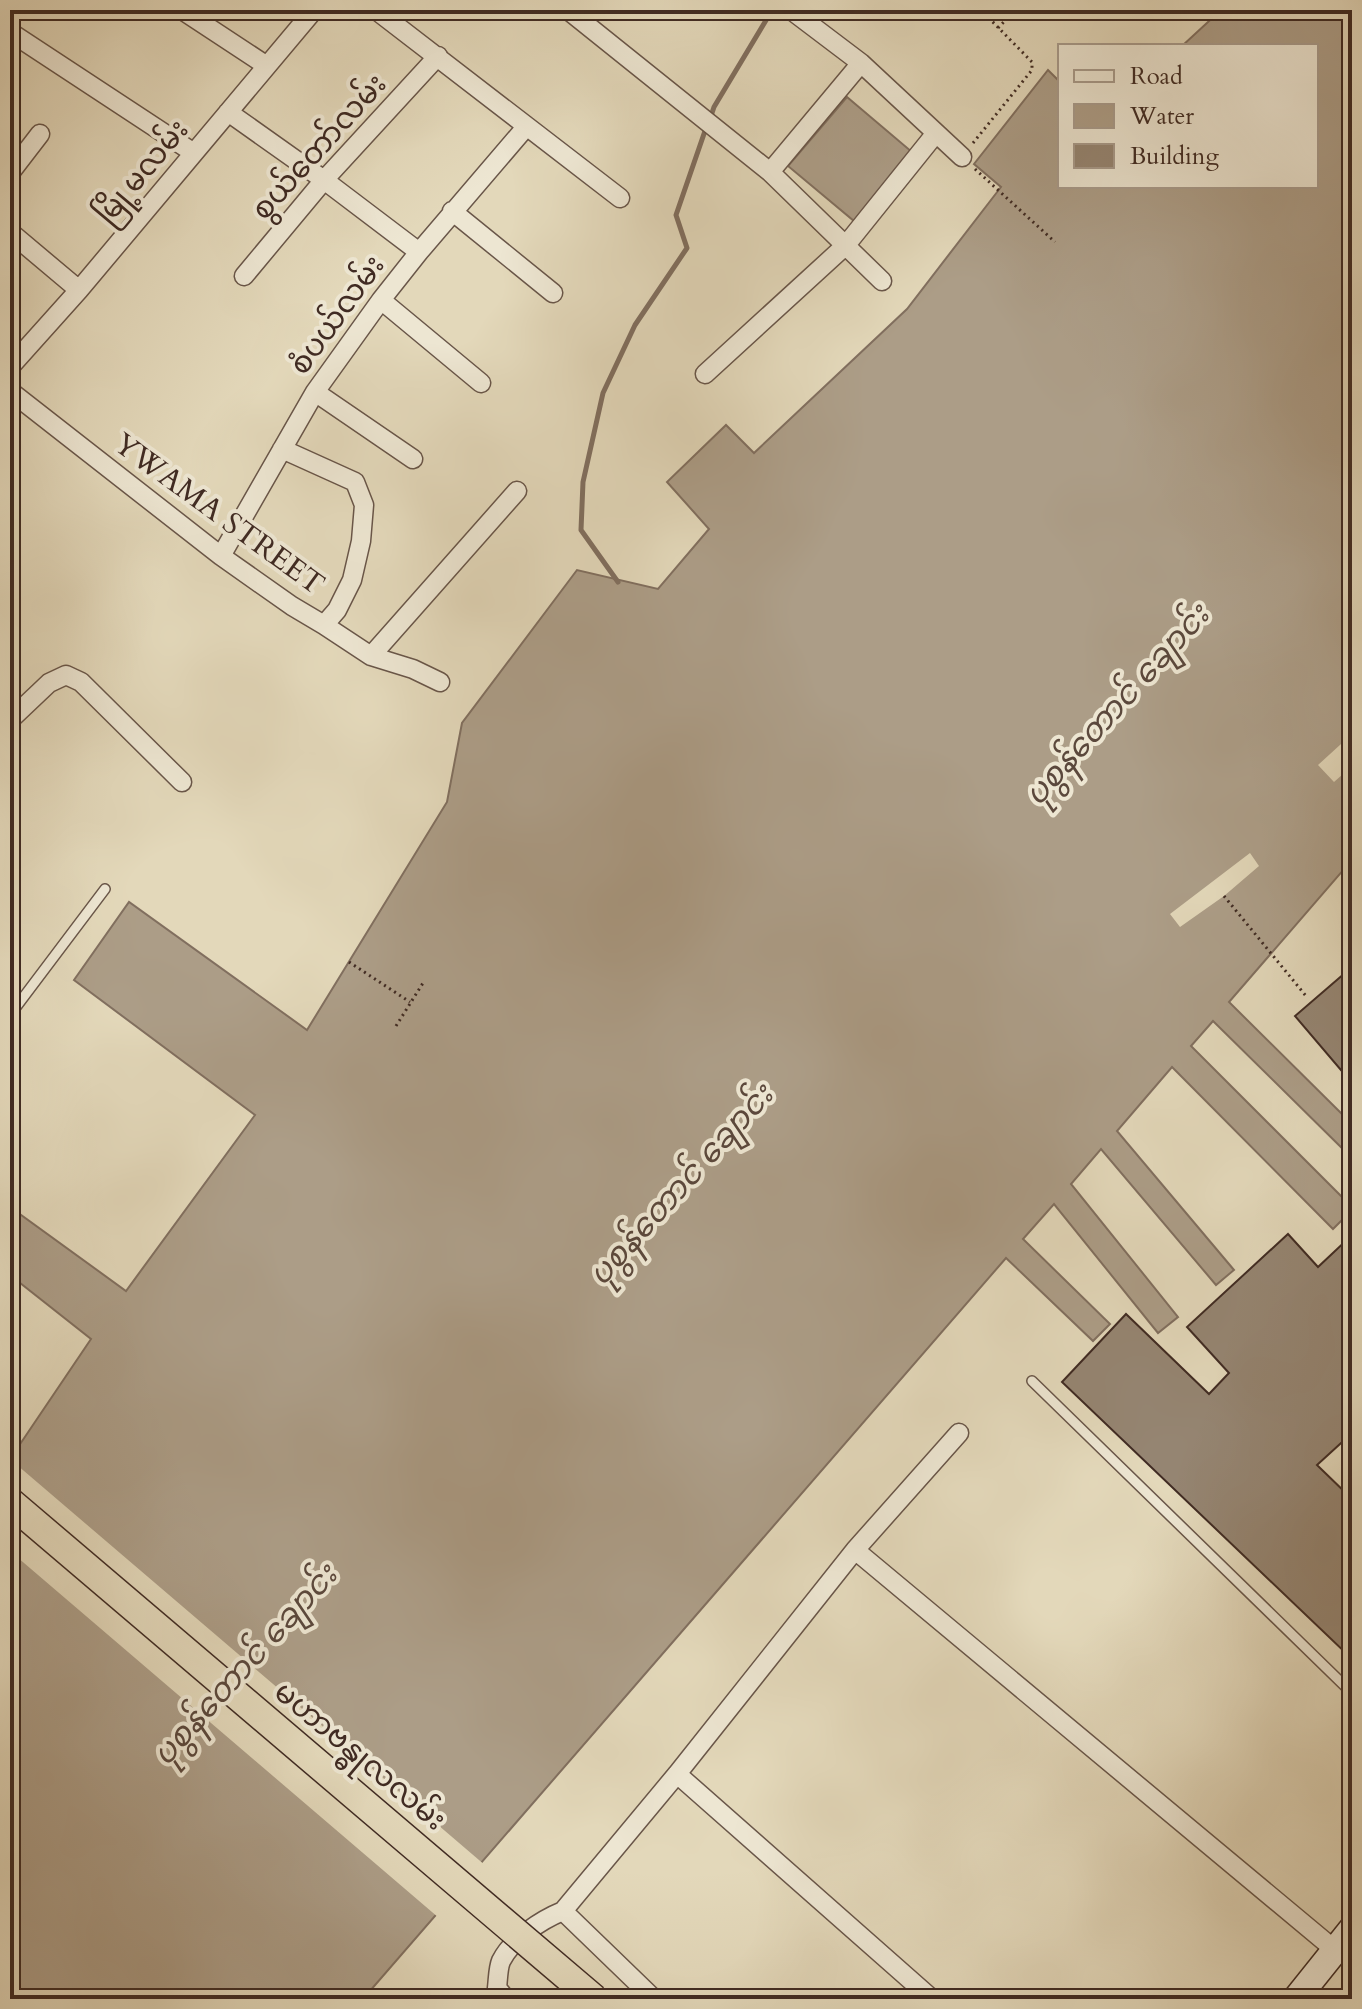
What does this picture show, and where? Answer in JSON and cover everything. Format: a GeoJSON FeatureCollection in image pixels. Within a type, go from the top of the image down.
{"type":"FeatureCollection","features":[{"type":"Feature","properties":{"kind":"main road","name":"မဟာဗန္ဓုလလမ်း"},"geometry":{"type":"LineString","coordinates":[[10,1502],[594,1999]]}},
{"type":"Feature","properties":{"kind":"street"},"geometry":{"type":"LineString","coordinates":[[182,10],[267,66]]}},
{"type":"Feature","properties":{"kind":"street","name":"မြို့မလမ်း"},"geometry":{"type":"LineString","coordinates":[[10,367],[79,290],[314,10]]}},
{"type":"Feature","properties":{"kind":"street"},"geometry":{"type":"LineString","coordinates":[[376,10],[620,198]]}},
{"type":"Feature","properties":{"kind":"street"},"geometry":{"type":"LineString","coordinates":[[568,10],[770,172],[882,281]]}},
{"type":"Feature","properties":{"kind":"street"},"geometry":{"type":"LineString","coordinates":[[792,11],[861,63],[962,157]]}},
{"type":"Feature","properties":{"kind":"street"},"geometry":{"type":"LineString","coordinates":[[10,32],[194,153]]}},
{"type":"Feature","properties":{"kind":"street","name":"စွယ်တော်လမ်း"},"geometry":{"type":"LineString","coordinates":[[244,276],[324,180],[438,56]]}},
{"type":"Feature","properties":{"kind":"street"},"geometry":{"type":"LineString","coordinates":[[770,172],[861,63]]}},
{"type":"Feature","properties":{"kind":"street"},"geometry":{"type":"LineString","coordinates":[[228,112],[419,252]]}},
{"type":"Feature","properties":{"kind":"street","name":"စံပယ်လမ်း"},"geometry":{"type":"LineString","coordinates":[[221,556],[315,392],[419,252],[526,127]]}},
{"type":"Feature","properties":{"kind":"street"},"geometry":{"type":"LineString","coordinates":[[705,374],[846,245],[936,133]]}},
{"type":"Feature","properties":{"kind":"street"},"geometry":{"type":"LineString","coordinates":[[10,173],[40,134]]}},
{"type":"Feature","properties":{"kind":"street"},"geometry":{"type":"LineString","coordinates":[[452,211],[553,293]]}},
{"type":"Feature","properties":{"kind":"street"},"geometry":{"type":"LineString","coordinates":[[10,232],[79,290]]}},
{"type":"Feature","properties":{"kind":"street"},"geometry":{"type":"LineString","coordinates":[[381,300],[481,383]]}},
{"type":"Feature","properties":{"kind":"street","name":"YWAMA STREET"},"geometry":{"type":"LineString","coordinates":[[10,391],[221,556],[324,625],[337,610],[352,580],[361,541],[364,505],[355,482],[282,449]]}},
{"type":"Feature","properties":{"kind":"street"},"geometry":{"type":"LineString","coordinates":[[315,392],[413,459]]}},
{"type":"Feature","properties":{"kind":"street"},"geometry":{"type":"LineString","coordinates":[[371,656],[517,491]]}},
{"type":"Feature","properties":{"kind":"street"},"geometry":{"type":"LineString","coordinates":[[324,625],[371,656],[413,669],[440,682]]}},
{"type":"Feature","properties":{"kind":"street"},"geometry":{"type":"LineString","coordinates":[[10,720],[49,683],[66,675],[81,682],[182,782]]}},
{"type":"Feature","properties":{"kind":"street"},"geometry":{"type":"LineString","coordinates":[[506,1999],[497,1988],[501,1962],[512,1946],[541,1920],[563,1911],[677,1774],[855,1550],[959,1433]]}},
{"type":"Feature","properties":{"kind":"street"},"geometry":{"type":"LineString","coordinates":[[855,1550],[1335,1950]]}},
{"type":"Feature","properties":{"kind":"street"},"geometry":{"type":"LineString","coordinates":[[677,1774],[932,1999]]}},
{"type":"Feature","properties":{"kind":"street"},"geometry":{"type":"LineString","coordinates":[[563,1911],[654,1999]]}},
{"type":"Feature","properties":{"kind":"street"},"geometry":{"type":"LineString","coordinates":[[1296,1999],[1352,1929]]}},
{"type":"Feature","properties":{"kind":"lane"},"geometry":{"type":"LineString","coordinates":[[10,1015],[105,889]]}},
{"type":"Feature","properties":{"kind":"lane"},"geometry":{"type":"LineString","coordinates":[[1032,1381],[1352,1693]]}},
{"type":"Feature","properties":{"kind":"path"},"geometry":{"type":"LineString","coordinates":[[981,10],[1033,66],[962,157],[1055,242]]}},
{"type":"Feature","properties":{"kind":"path"},"geometry":{"type":"LineString","coordinates":[[998,28],[1015,10]]}},
{"type":"Feature","properties":{"kind":"path"},"geometry":{"type":"LineString","coordinates":[[1224,896],[1306,996]]}},
{"type":"Feature","properties":{"kind":"path"},"geometry":{"type":"LineString","coordinates":[[349,962],[410,1002]]}},
{"type":"Feature","properties":{"kind":"path"},"geometry":{"type":"LineString","coordinates":[[396,1026],[423,983]]}},
{"type":"Feature","properties":{"kind":"water","name":"ပုစွန်တောင် ချောင်း"},"geometry":{"type":"Polygon","coordinates":[[[1221,10],[1352,10],[1352,860],[1229,1002],[1352,1124],[1352,1158],[1213,1021],[1191,1046],[1352,1210],[1333,1229],[1172,1067],[1117,1131],[1234,1270],[1216,1285],[1101,1149],[1071,1184],[1178,1317],[1158,1333],[1054,1204],[1023,1239],[1110,1324],[1093,1341],[1006,1258],[363,1999],[10,1999],[10,1459],[91,1339],[10,1275],[10,1207],[126,1291],[255,1115],[74,980],[129,902],[307,1030],[447,802],[462,723],[577,570],[658,589],[709,529],[667,482],[726,425],[754,453],[907,309],[1001,187],[974,164],[1048,70],[1058,80],[1058,188],[1318,188],[1318,44],[1184,44],[1221,10]]]}},
{"type":"Feature","properties":{"kind":"water"},"geometry":{"type":"Polygon","coordinates":[[[847,97],[912,152],[854,221],[788,166],[847,97]]]}},
{"type":"Feature","properties":{"kind":"pier"},"geometry":{"type":"Polygon","coordinates":[[[1352,734],[1352,766],[1334,782],[1318,765],[1352,734]]]}},
{"type":"Feature","properties":{"kind":"pier"},"geometry":{"type":"Polygon","coordinates":[[[1250,853],[1259,866],[1180,927],[1170,914],[1250,853]]]}},
{"type":"Feature","properties":{"kind":"pier"},"geometry":{"type":"Polygon","coordinates":[[[10,1459],[486,1866],[439,1918],[10,1551],[10,1459]]]}},
{"type":"Feature","properties":{"kind":"building"},"geometry":{"type":"Polygon","coordinates":[[[1352,967],[1352,1083],[1295,1016],[1352,967]]]}},
{"type":"Feature","properties":{"kind":"building"},"geometry":{"type":"Polygon","coordinates":[[[1288,1234],[1318,1267],[1352,1235],[1352,1433],[1317,1465],[1352,1499],[1352,1659],[1062,1382],[1126,1314],[1209,1394],[1229,1373],[1187,1327],[1288,1234]]]}},
{"type":"Feature","properties":{"kind":"waterway"},"geometry":{"type":"LineString","coordinates":[[710,119],[714,107],[774,10]]}},
{"type":"Feature","properties":{"kind":"waterway"},"geometry":{"type":"LineString","coordinates":[[618,582],[581,530],[583,482],[603,393],[635,325],[687,248],[676,215],[706,128]]}}]}
